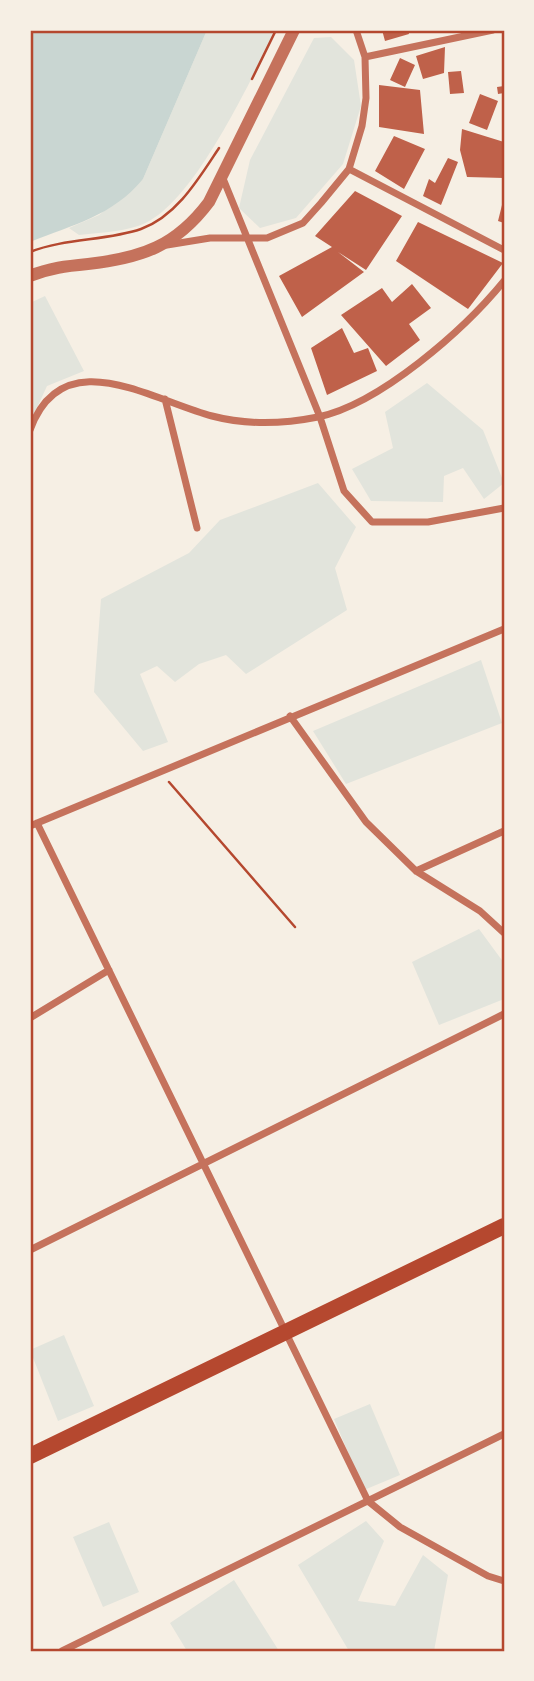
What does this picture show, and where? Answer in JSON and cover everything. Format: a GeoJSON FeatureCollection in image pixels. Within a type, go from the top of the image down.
{"type":"FeatureCollection","features":[{"type":"Feature","properties":{"kind":"main road"},"geometry":{"type":"LineString","coordinates":[[30,1456],[287,1334],[504,1226]]}},
{"type":"Feature","properties":{"kind":"street"},"geometry":{"type":"LineString","coordinates":[[163,247],[194,222],[209,202],[294,30]]}},
{"type":"Feature","properties":{"kind":"street"},"geometry":{"type":"LineString","coordinates":[[365,57],[493,30]]}},
{"type":"Feature","properties":{"kind":"street"},"geometry":{"type":"LineString","coordinates":[[30,276],[59,266],[114,260],[186,240],[247,240],[285,233],[303,223],[349,169],[356,156],[362,126],[365,57],[356,31]]}},
{"type":"Feature","properties":{"kind":"street"},"geometry":{"type":"LineString","coordinates":[[349,169],[504,250]]}},
{"type":"Feature","properties":{"kind":"street"},"geometry":{"type":"LineString","coordinates":[[222,176],[320,417],[344,491],[372,522],[428,522],[504,508]]}},
{"type":"Feature","properties":{"kind":"street"},"geometry":{"type":"LineString","coordinates":[[30,430],[36,412],[47,397],[66,384],[83,381],[110,383],[230,419],[282,422],[320,417],[368,397],[434,351],[504,281]]}},
{"type":"Feature","properties":{"kind":"street"},"geometry":{"type":"LineString","coordinates":[[164,399],[197,528]]}},
{"type":"Feature","properties":{"kind":"street"},"geometry":{"type":"LineString","coordinates":[[504,629],[34,825],[109,970],[368,1501],[400,1527],[488,1576],[504,1581]]}},
{"type":"Feature","properties":{"kind":"street"},"geometry":{"type":"LineString","coordinates":[[290,716],[366,822],[416,872],[481,911],[504,933]]}},
{"type":"Feature","properties":{"kind":"street"},"geometry":{"type":"LineString","coordinates":[[416,872],[504,831]]}},
{"type":"Feature","properties":{"kind":"street"},"geometry":{"type":"LineString","coordinates":[[30,1018],[109,970]]}},
{"type":"Feature","properties":{"kind":"street"},"geometry":{"type":"LineString","coordinates":[[30,1250],[504,1014]]}},
{"type":"Feature","properties":{"kind":"street"},"geometry":{"type":"LineString","coordinates":[[62,1651],[504,1434]]}},
{"type":"Feature","properties":{"kind":"path"},"geometry":{"type":"LineString","coordinates":[[247,90],[276,30]]}},
{"type":"Feature","properties":{"kind":"path"},"geometry":{"type":"LineString","coordinates":[[30,251],[128,232],[152,223],[185,196],[223,141]]}},
{"type":"Feature","properties":{"kind":"path"},"geometry":{"type":"LineString","coordinates":[[160,771],[295,927]]}},
{"type":"Feature","properties":{"kind":"shaded area"},"geometry":{"type":"Polygon","coordinates":[[[30,30],[207,30],[143,179],[131,192],[105,211],[30,242],[30,30]]]}},
{"type":"Feature","properties":{"kind":"shaded area"},"geometry":{"type":"Polygon","coordinates":[[[207,30],[277,30],[218,140],[179,195],[159,215],[138,226],[79,235],[69,228],[99,215],[143,179],[207,30]]]}},
{"type":"Feature","properties":{"kind":"shaded area"},"geometry":{"type":"Polygon","coordinates":[[[331,37],[354,60],[361,106],[343,164],[296,218],[260,228],[239,208],[250,160],[314,38],[331,37]]]}},
{"type":"Feature","properties":{"kind":"shaded area"},"geometry":{"type":"Polygon","coordinates":[[[45,296],[84,371],[47,386],[30,423],[30,303],[45,296]]]}},
{"type":"Feature","properties":{"kind":"shaded area"},"geometry":{"type":"Polygon","coordinates":[[[427,383],[483,430],[504,483],[484,499],[463,468],[444,476],[443,502],[371,501],[352,469],[393,448],[385,412],[427,383]]]}},
{"type":"Feature","properties":{"kind":"shaded area"},"geometry":{"type":"Polygon","coordinates":[[[318,483],[356,527],[335,568],[347,610],[246,674],[226,655],[199,664],[175,682],[157,666],[140,674],[168,742],[143,751],[94,692],[101,599],[189,553],[220,520],[318,483]]]}},
{"type":"Feature","properties":{"kind":"shaded area"},"geometry":{"type":"Polygon","coordinates":[[[481,660],[502,723],[346,784],[313,731],[481,660]]]}},
{"type":"Feature","properties":{"kind":"shaded area"},"geometry":{"type":"Polygon","coordinates":[[[479,929],[504,963],[504,999],[439,1025],[412,962],[479,929]]]}},
{"type":"Feature","properties":{"kind":"shaded area"},"geometry":{"type":"Polygon","coordinates":[[[64,1335],[94,1406],[58,1421],[30,1350],[64,1335]]]}},
{"type":"Feature","properties":{"kind":"shaded area"},"geometry":{"type":"Polygon","coordinates":[[[370,1404],[400,1475],[364,1490],[334,1419],[370,1404]]]}},
{"type":"Feature","properties":{"kind":"shaded area"},"geometry":{"type":"Polygon","coordinates":[[[366,1521],[384,1541],[358,1601],[395,1606],[423,1555],[448,1575],[434,1651],[349,1651],[298,1565],[366,1521]]]}},
{"type":"Feature","properties":{"kind":"shaded area"},"geometry":{"type":"Polygon","coordinates":[[[109,1522],[139,1592],[103,1607],[73,1537],[109,1522]]]}},
{"type":"Feature","properties":{"kind":"shaded area"},"geometry":{"type":"Polygon","coordinates":[[[234,1580],[279,1651],[187,1651],[170,1623],[234,1580]]]}},
{"type":"Feature","properties":{"kind":"building"},"geometry":{"type":"Polygon","coordinates":[[[382,30],[408,30],[409,34],[385,41],[382,30]]]}},
{"type":"Feature","properties":{"kind":"building"},"geometry":{"type":"Polygon","coordinates":[[[445,47],[444,73],[423,79],[416,56],[445,47]]]}},
{"type":"Feature","properties":{"kind":"building"},"geometry":{"type":"Polygon","coordinates":[[[400,58],[415,65],[405,87],[390,80],[400,58]]]}},
{"type":"Feature","properties":{"kind":"building"},"geometry":{"type":"Polygon","coordinates":[[[461,71],[464,93],[450,94],[448,72],[461,71]]]}},
{"type":"Feature","properties":{"kind":"building"},"geometry":{"type":"Polygon","coordinates":[[[379,85],[420,90],[424,134],[379,127],[379,85]]]}},
{"type":"Feature","properties":{"kind":"building"},"geometry":{"type":"Polygon","coordinates":[[[504,86],[504,93],[498,94],[497,87],[504,86]]]}},
{"type":"Feature","properties":{"kind":"building"},"geometry":{"type":"Polygon","coordinates":[[[480,94],[498,101],[487,130],[469,123],[480,94]]]}},
{"type":"Feature","properties":{"kind":"building"},"geometry":{"type":"Polygon","coordinates":[[[462,129],[504,142],[504,178],[467,177],[460,150],[462,129]]]}},
{"type":"Feature","properties":{"kind":"building"},"geometry":{"type":"Polygon","coordinates":[[[394,136],[425,149],[404,189],[375,171],[394,136]]]}},
{"type":"Feature","properties":{"kind":"building"},"geometry":{"type":"Polygon","coordinates":[[[448,158],[458,162],[441,205],[423,196],[429,179],[435,183],[448,158]]]}},
{"type":"Feature","properties":{"kind":"building"},"geometry":{"type":"Polygon","coordinates":[[[355,191],[402,216],[366,270],[338,252],[364,272],[302,317],[279,276],[332,247],[315,236],[355,191]]]}},
{"type":"Feature","properties":{"kind":"building"},"geometry":{"type":"Polygon","coordinates":[[[504,201],[504,223],[498,221],[504,201]]]}},
{"type":"Feature","properties":{"kind":"building"},"geometry":{"type":"Polygon","coordinates":[[[418,222],[503,263],[468,309],[396,261],[418,222]]]}},
{"type":"Feature","properties":{"kind":"building"},"geometry":{"type":"Polygon","coordinates":[[[412,284],[431,308],[409,324],[420,340],[386,366],[341,315],[382,288],[392,302],[412,284]]]}},
{"type":"Feature","properties":{"kind":"building"},"geometry":{"type":"Polygon","coordinates":[[[342,328],[354,353],[368,348],[377,371],[327,395],[311,348],[342,328]]]}}]}
